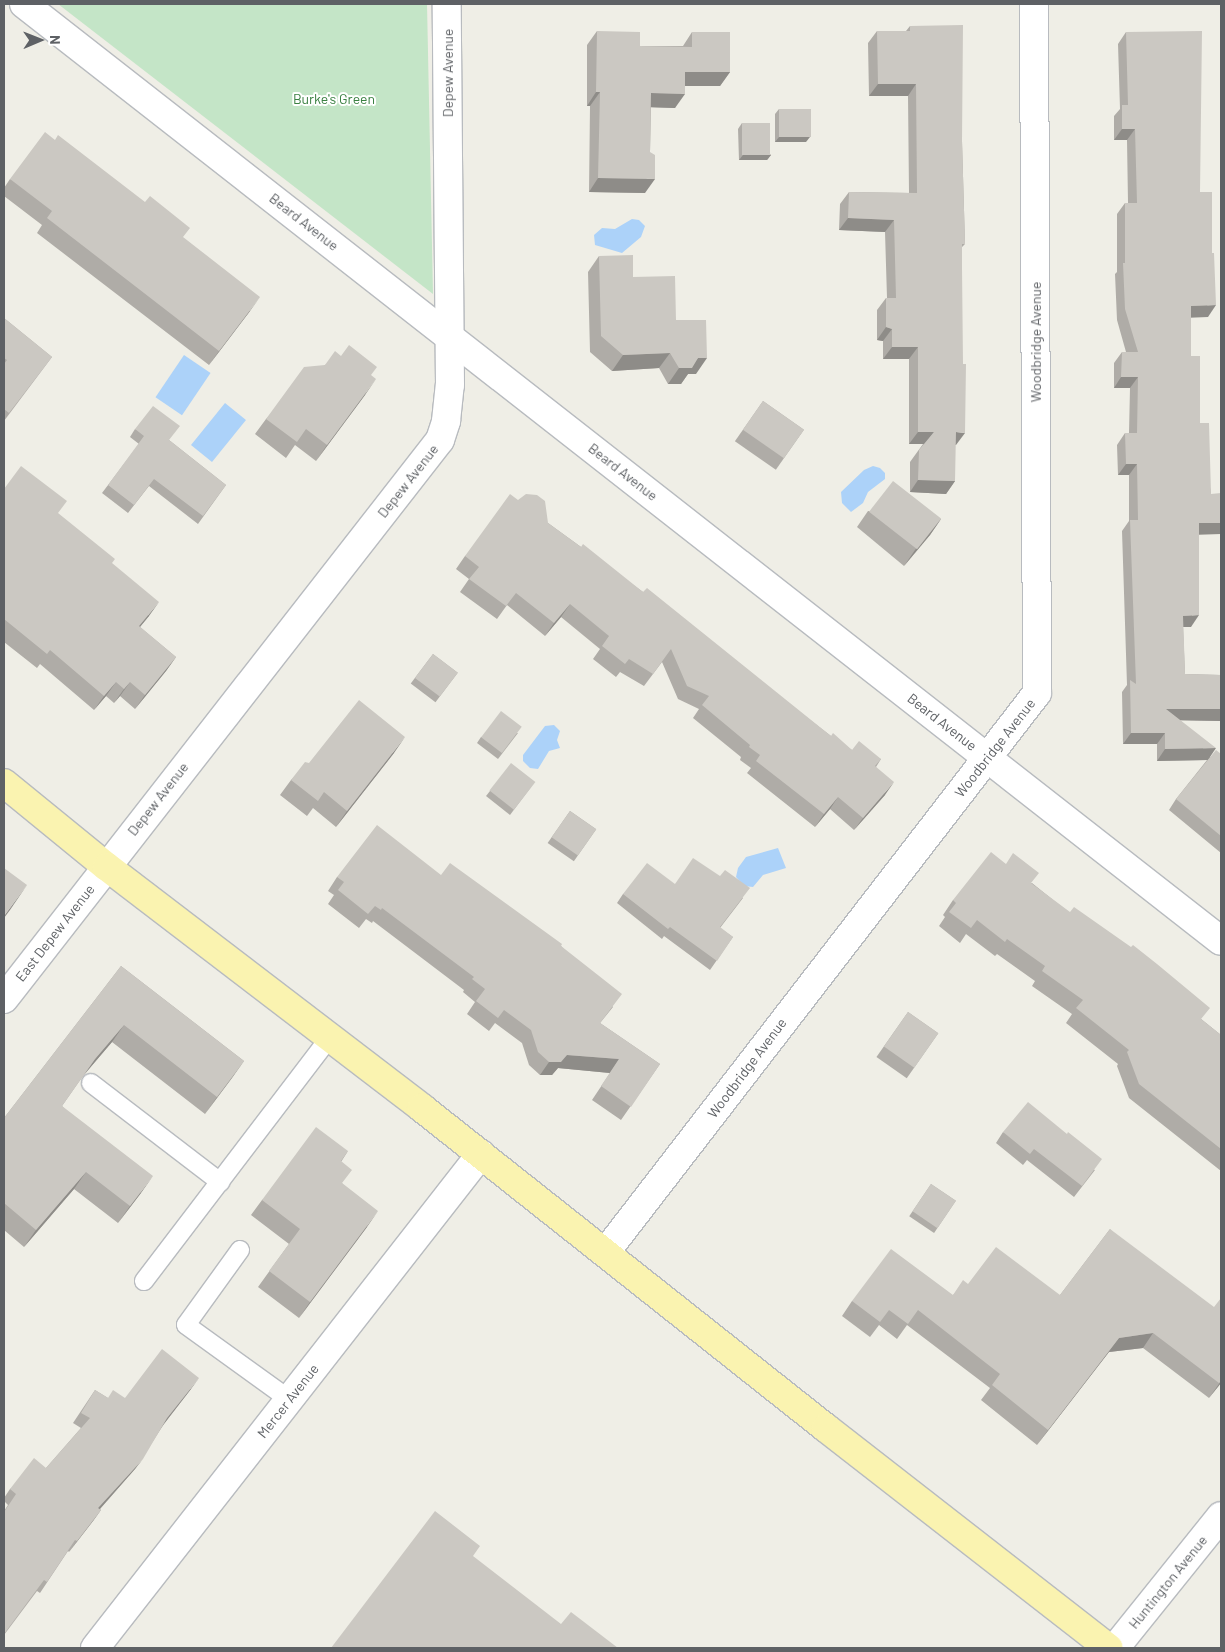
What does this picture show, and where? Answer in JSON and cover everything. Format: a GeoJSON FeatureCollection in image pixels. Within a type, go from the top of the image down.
{"type":"FeatureCollection","features":[{"type":"Feature","properties":{"kind":"main road"},"geometry":{"type":"LineString","coordinates":[[4,784],[107,866],[481,1154],[1109,1648]]}},
{"type":"Feature","properties":{"kind":"street","name":"Beard Avenue"},"geometry":{"type":"LineString","coordinates":[[24,4],[1221,941]]}},
{"type":"Feature","properties":{"kind":"street","name":"Depew Avenue"},"geometry":{"type":"LineString","coordinates":[[107,866],[440,440],[446,421],[450,384],[447,4]]}},
{"type":"Feature","properties":{"kind":"street","name":"Woodbridge Avenue"},"geometry":{"type":"LineString","coordinates":[[606,1253],[1037,693],[1034,4]]}},
{"type":"Feature","properties":{"kind":"street","name":"East Depew Avenue"},"geometry":{"type":"LineString","coordinates":[[4,999],[107,866]]}},
{"type":"Feature","properties":{"kind":"street","name":"Mercer Avenue"},"geometry":{"type":"LineString","coordinates":[[95,1648],[481,1154]]}},
{"type":"Feature","properties":{"kind":"street","name":"Huntington Avenue"},"geometry":{"type":"LineString","coordinates":[[1115,1648],[1221,1516]]}},
{"type":"Feature","properties":{"kind":"lane"},"geometry":{"type":"LineString","coordinates":[[144,1281],[329,1038]]}},
{"type":"Feature","properties":{"kind":"lane"},"geometry":{"type":"LineString","coordinates":[[91,1083],[220,1182]]}},
{"type":"Feature","properties":{"kind":"lane"},"geometry":{"type":"LineString","coordinates":[[240,1250],[186,1325],[290,1400]]}},
{"type":"Feature","properties":{"kind":"green space","name":"Burke's Green"},"geometry":{"type":"Polygon","coordinates":[[[58,4],[427,4],[433,294],[58,4]]]}},
{"type":"Feature","properties":{"kind":"water"},"geometry":{"type":"Polygon","coordinates":[[[632,219],[639,220],[645,226],[641,237],[622,253],[595,245],[594,235],[602,228],[615,229],[632,219]]]}},
{"type":"Feature","properties":{"kind":"water"},"geometry":{"type":"Polygon","coordinates":[[[184,355],[211,373],[182,415],[155,397],[184,355]]]}},
{"type":"Feature","properties":{"kind":"water"},"geometry":{"type":"Polygon","coordinates":[[[225,403],[246,420],[212,462],[191,445],[225,403]]]}},
{"type":"Feature","properties":{"kind":"water"},"geometry":{"type":"Polygon","coordinates":[[[873,466],[880,468],[885,473],[885,479],[868,492],[863,503],[851,512],[842,503],[841,492],[864,470],[873,466]]]}},
{"type":"Feature","properties":{"kind":"water"},"geometry":{"type":"Polygon","coordinates":[[[554,725],[560,731],[557,740],[560,748],[549,751],[538,769],[530,768],[523,761],[523,755],[545,726],[554,725]]]}},
{"type":"Feature","properties":{"kind":"water"},"geometry":{"type":"Polygon","coordinates":[[[778,848],[786,868],[763,875],[753,887],[744,886],[736,877],[738,868],[746,857],[778,848]]]}},
{"type":"Feature","properties":{"kind":"building"},"geometry":{"type":"Polygon","coordinates":[[[963,25],[962,141],[965,244],[962,244],[962,267],[963,364],[966,364],[965,433],[956,432],[955,481],[918,480],[919,450],[934,432],[918,432],[918,347],[892,347],[892,329],[886,327],[886,298],[896,298],[894,220],[848,218],[849,192],[917,193],[916,84],[878,84],[877,31],[910,31],[910,26],[963,25]]]}},
{"type":"Feature","properties":{"kind":"building"},"geometry":{"type":"Polygon","coordinates":[[[597,31],[640,32],[640,46],[692,47],[692,32],[730,32],[730,72],[685,72],[685,94],[651,93],[650,152],[655,155],[655,179],[598,178],[600,92],[596,92],[597,31]]]}},
{"type":"Feature","properties":{"kind":"building"},"geometry":{"type":"Polygon","coordinates":[[[1202,31],[1200,192],[1212,192],[1212,253],[1214,253],[1216,305],[1191,306],[1191,356],[1200,356],[1200,423],[1209,423],[1211,494],[1221,493],[1221,523],[1199,523],[1199,615],[1183,616],[1185,674],[1221,675],[1221,709],[1166,709],[1216,748],[1165,749],[1165,733],[1131,733],[1130,680],[1136,684],[1130,520],[1138,520],[1137,464],[1126,464],[1125,433],[1137,433],[1138,377],[1121,377],[1122,352],[1138,352],[1125,309],[1123,263],[1125,263],[1125,203],[1137,203],[1135,129],[1122,129],[1122,105],[1128,105],[1126,32],[1202,31]]]}},
{"type":"Feature","properties":{"kind":"building"},"geometry":{"type":"Polygon","coordinates":[[[779,109],[811,109],[811,137],[779,137],[779,109]]]}},
{"type":"Feature","properties":{"kind":"building"},"geometry":{"type":"Polygon","coordinates":[[[742,123],[770,123],[770,155],[742,155],[742,123]]]}},
{"type":"Feature","properties":{"kind":"building"},"geometry":{"type":"Polygon","coordinates":[[[45,132],[55,140],[58,135],[145,202],[150,196],[190,228],[183,237],[260,297],[219,351],[47,218],[52,211],[10,179],[45,132]]]}},
{"type":"Feature","properties":{"kind":"building"},"geometry":{"type":"Polygon","coordinates":[[[633,255],[633,277],[675,276],[676,320],[706,320],[707,358],[698,358],[692,368],[679,368],[670,353],[623,355],[601,336],[599,256],[633,255]]]}},
{"type":"Feature","properties":{"kind":"building"},"geometry":{"type":"Polygon","coordinates":[[[4,318],[52,357],[9,413],[4,409],[4,364],[7,360],[4,358],[4,318]]]}},
{"type":"Feature","properties":{"kind":"building"},"geometry":{"type":"Polygon","coordinates":[[[349,345],[377,367],[371,375],[376,379],[327,445],[306,429],[297,442],[266,419],[304,367],[325,365],[335,351],[341,356],[349,345]]]}},
{"type":"Feature","properties":{"kind":"building"},"geometry":{"type":"Polygon","coordinates":[[[763,401],[804,430],[784,458],[743,430],[763,401]]]}},
{"type":"Feature","properties":{"kind":"building"},"geometry":{"type":"Polygon","coordinates":[[[153,406],[180,426],[169,440],[226,485],[203,516],[154,479],[134,505],[108,485],[144,436],[135,429],[153,406]]]}},
{"type":"Feature","properties":{"kind":"building"},"geometry":{"type":"Polygon","coordinates":[[[21,466],[67,501],[58,513],[115,559],[112,563],[159,602],[139,626],[176,657],[145,695],[130,682],[124,689],[116,682],[104,696],[50,650],[47,654],[4,619],[4,489],[21,466]]]}},
{"type":"Feature","properties":{"kind":"building"},"geometry":{"type":"Polygon","coordinates":[[[893,481],[941,519],[917,549],[869,512],[893,481]]]}},
{"type":"Feature","properties":{"kind":"building"},"geometry":{"type":"Polygon","coordinates":[[[510,494],[518,500],[526,494],[537,495],[545,501],[548,523],[581,547],[583,544],[643,592],[647,588],[831,736],[833,733],[852,750],[859,741],[881,759],[875,766],[894,782],[863,818],[838,797],[824,814],[756,761],[760,755],[702,705],[709,696],[687,686],[671,649],[653,674],[629,659],[625,664],[602,646],[609,636],[570,604],[554,623],[516,593],[506,606],[469,579],[479,567],[465,556],[510,494]]]}},
{"type":"Feature","properties":{"kind":"building"},"geometry":{"type":"Polygon","coordinates":[[[433,654],[458,673],[440,697],[415,678],[433,654]]]}},
{"type":"Feature","properties":{"kind":"building"},"geometry":{"type":"Polygon","coordinates":[[[359,700],[405,737],[347,811],[324,792],[318,801],[291,780],[305,762],[309,763],[359,700]]]}},
{"type":"Feature","properties":{"kind":"building"},"geometry":{"type":"Polygon","coordinates":[[[501,711],[522,727],[502,753],[481,737],[501,711]]]}},
{"type":"Feature","properties":{"kind":"building"},"geometry":{"type":"Polygon","coordinates":[[[1216,750],[1221,754],[1221,836],[1176,799],[1216,750]]]}},
{"type":"Feature","properties":{"kind":"building"},"geometry":{"type":"Polygon","coordinates":[[[511,763],[535,782],[514,810],[489,791],[511,763]]]}},
{"type":"Feature","properties":{"kind":"building"},"geometry":{"type":"Polygon","coordinates":[[[570,811],[596,829],[578,856],[552,837],[570,811]]]}},
{"type":"Feature","properties":{"kind":"building"},"geometry":{"type":"Polygon","coordinates":[[[377,825],[441,875],[450,863],[562,944],[561,946],[622,994],[600,1023],[660,1064],[631,1107],[601,1086],[619,1059],[567,1055],[561,1062],[549,1062],[538,1052],[531,1030],[504,1010],[498,1018],[476,1001],[485,989],[472,979],[474,977],[382,908],[381,910],[375,906],[368,914],[338,890],[344,882],[337,877],[377,825]]]}},
{"type":"Feature","properties":{"kind":"building"},"geometry":{"type":"Polygon","coordinates":[[[991,852],[1006,864],[1013,853],[1039,873],[1031,883],[1070,912],[1074,907],[1131,947],[1133,945],[1210,1008],[1201,1019],[1221,1035],[1221,1149],[1139,1084],[1127,1052],[1129,1050],[1076,1008],[1083,1000],[1042,971],[1045,966],[1007,939],[1005,942],[977,920],[971,928],[949,912],[956,903],[953,900],[991,852]]]}},
{"type":"Feature","properties":{"kind":"building"},"geometry":{"type":"Polygon","coordinates":[[[693,858],[720,876],[725,870],[750,888],[720,927],[733,937],[717,961],[670,927],[668,929],[623,894],[647,863],[675,884],[693,858]]]}},
{"type":"Feature","properties":{"kind":"building"},"geometry":{"type":"Polygon","coordinates":[[[4,868],[27,885],[4,916],[4,868]]]}},
{"type":"Feature","properties":{"kind":"building"},"geometry":{"type":"Polygon","coordinates":[[[121,966],[244,1061],[217,1097],[124,1025],[95,1059],[62,1106],[153,1176],[130,1206],[86,1172],[36,1230],[4,1203],[4,1118],[121,966]]]}},
{"type":"Feature","properties":{"kind":"building"},"geometry":{"type":"Polygon","coordinates":[[[908,1012],[938,1033],[914,1068],[884,1046],[908,1012]]]}},
{"type":"Feature","properties":{"kind":"building"},"geometry":{"type":"Polygon","coordinates":[[[1028,1102],[1067,1134],[1068,1132],[1102,1159],[1082,1186],[1034,1149],[1030,1154],[1003,1132],[1028,1102]]]}},
{"type":"Feature","properties":{"kind":"building"},"geometry":{"type":"Polygon","coordinates":[[[316,1127],[348,1151],[341,1161],[352,1170],[342,1183],[378,1211],[310,1302],[269,1271],[300,1229],[262,1200],[316,1127]]]}},
{"type":"Feature","properties":{"kind":"building"},"geometry":{"type":"Polygon","coordinates":[[[931,1184],[956,1201],[937,1228],[913,1211],[931,1184]]]}},
{"type":"Feature","properties":{"kind":"building"},"geometry":{"type":"Polygon","coordinates":[[[1110,1229],[1214,1307],[1221,1298],[1221,1381],[1219,1383],[1153,1333],[1119,1338],[1048,1430],[992,1385],[1000,1374],[918,1310],[908,1324],[889,1310],[880,1322],[852,1301],[891,1249],[953,1295],[963,1280],[968,1284],[996,1247],[1060,1295],[1110,1229]]]}},
{"type":"Feature","properties":{"kind":"building"},"geometry":{"type":"Polygon","coordinates":[[[162,1349],[199,1378],[167,1418],[143,1459],[98,1508],[101,1510],[77,1541],[75,1540],[47,1582],[44,1580],[4,1634],[4,1512],[16,1494],[10,1489],[34,1458],[46,1468],[90,1418],[81,1413],[95,1390],[108,1398],[113,1390],[125,1398],[162,1349]]]}},
{"type":"Feature","properties":{"kind":"building"},"geometry":{"type":"Polygon","coordinates":[[[435,1511],[480,1546],[473,1556],[561,1624],[571,1612],[618,1648],[331,1648],[435,1511]]]}}]}
